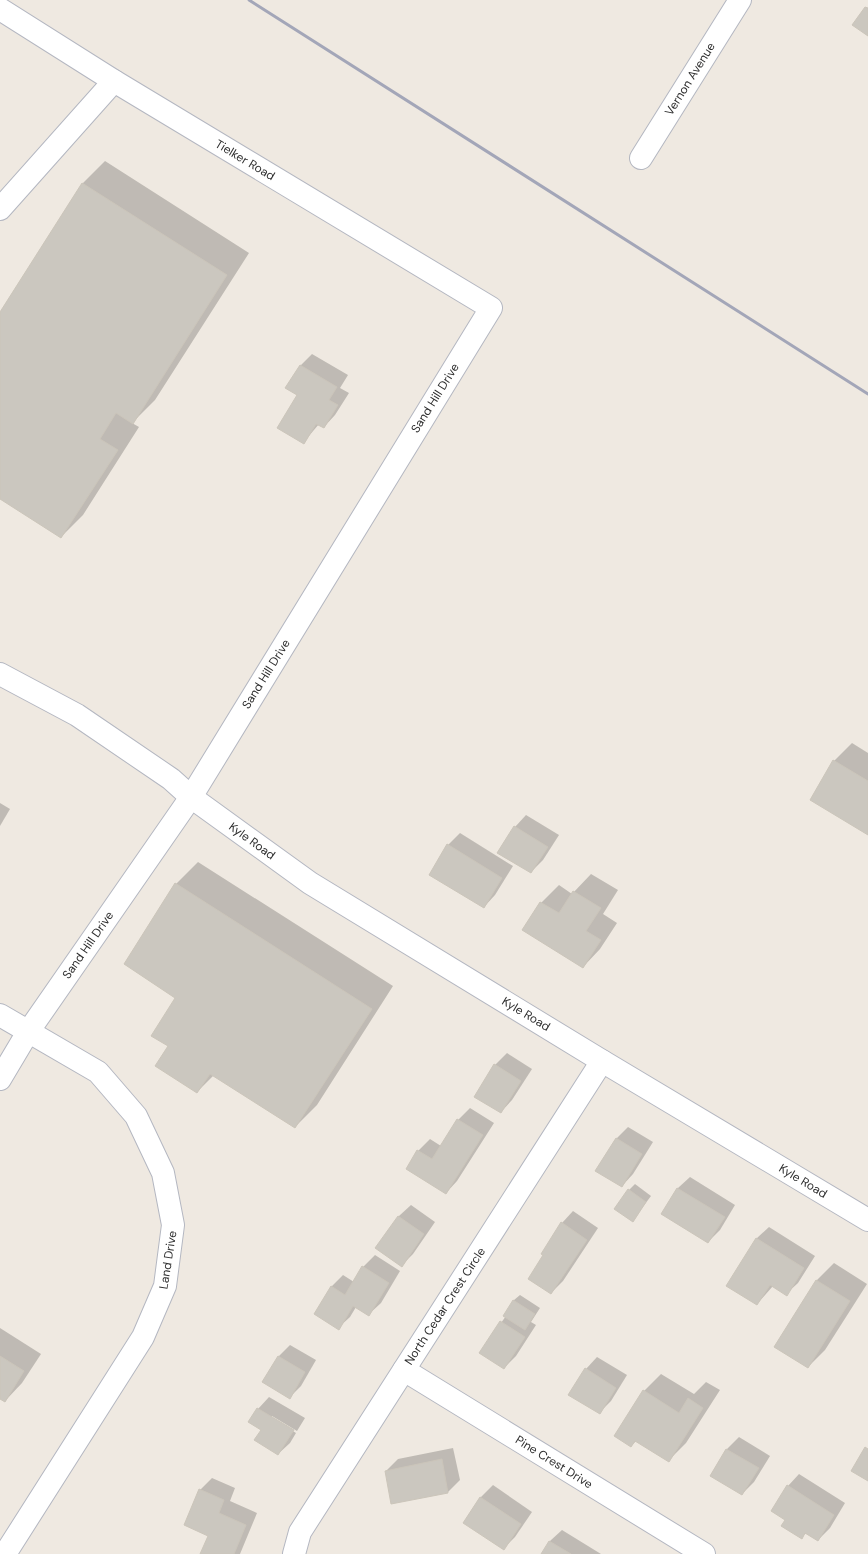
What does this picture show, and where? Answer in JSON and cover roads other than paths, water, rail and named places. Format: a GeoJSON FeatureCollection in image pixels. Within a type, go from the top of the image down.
{"type":"FeatureCollection","features":[{"type":"Feature","properties":{"kind":"street","name":"Vernon Avenue"},"geometry":{"type":"LineString","coordinates":[[641,158],[740,0]]}},
{"type":"Feature","properties":{"kind":"street","name":"Tielker Road"},"geometry":{"type":"LineString","coordinates":[[0,9],[114,81],[491,308]]}},
{"type":"Feature","properties":{"kind":"street"},"geometry":{"type":"LineString","coordinates":[[0,209],[114,81]]}},
{"type":"Feature","properties":{"kind":"street","name":"Sand Hill Drive"},"geometry":{"type":"LineString","coordinates":[[0,1079],[28,1032],[191,797],[491,308]]}},
{"type":"Feature","properties":{"kind":"street","name":"Kyle Road"},"geometry":{"type":"LineString","coordinates":[[0,674],[77,715],[171,779],[191,797],[310,883],[602,1061],[868,1220]]}},
{"type":"Feature","properties":{"kind":"street","name":"Land Drive"},"geometry":{"type":"LineString","coordinates":[[0,1015],[98,1072],[136,1116],[163,1173],[173,1225],[166,1286],[144,1337],[6,1554]]}},
{"type":"Feature","properties":{"kind":"street","name":"North Cedar Crest Circle"},"geometry":{"type":"LineString","coordinates":[[294,1554],[300,1532],[602,1061]]}},
{"type":"Feature","properties":{"kind":"street","name":"Pine Crest Drive"},"geometry":{"type":"LineString","coordinates":[[404,1370],[704,1554]]}},
{"type":"Feature","properties":{"kind":"railway"},"geometry":{"type":"LineString","coordinates":[[249,0],[868,394]]}}]}
